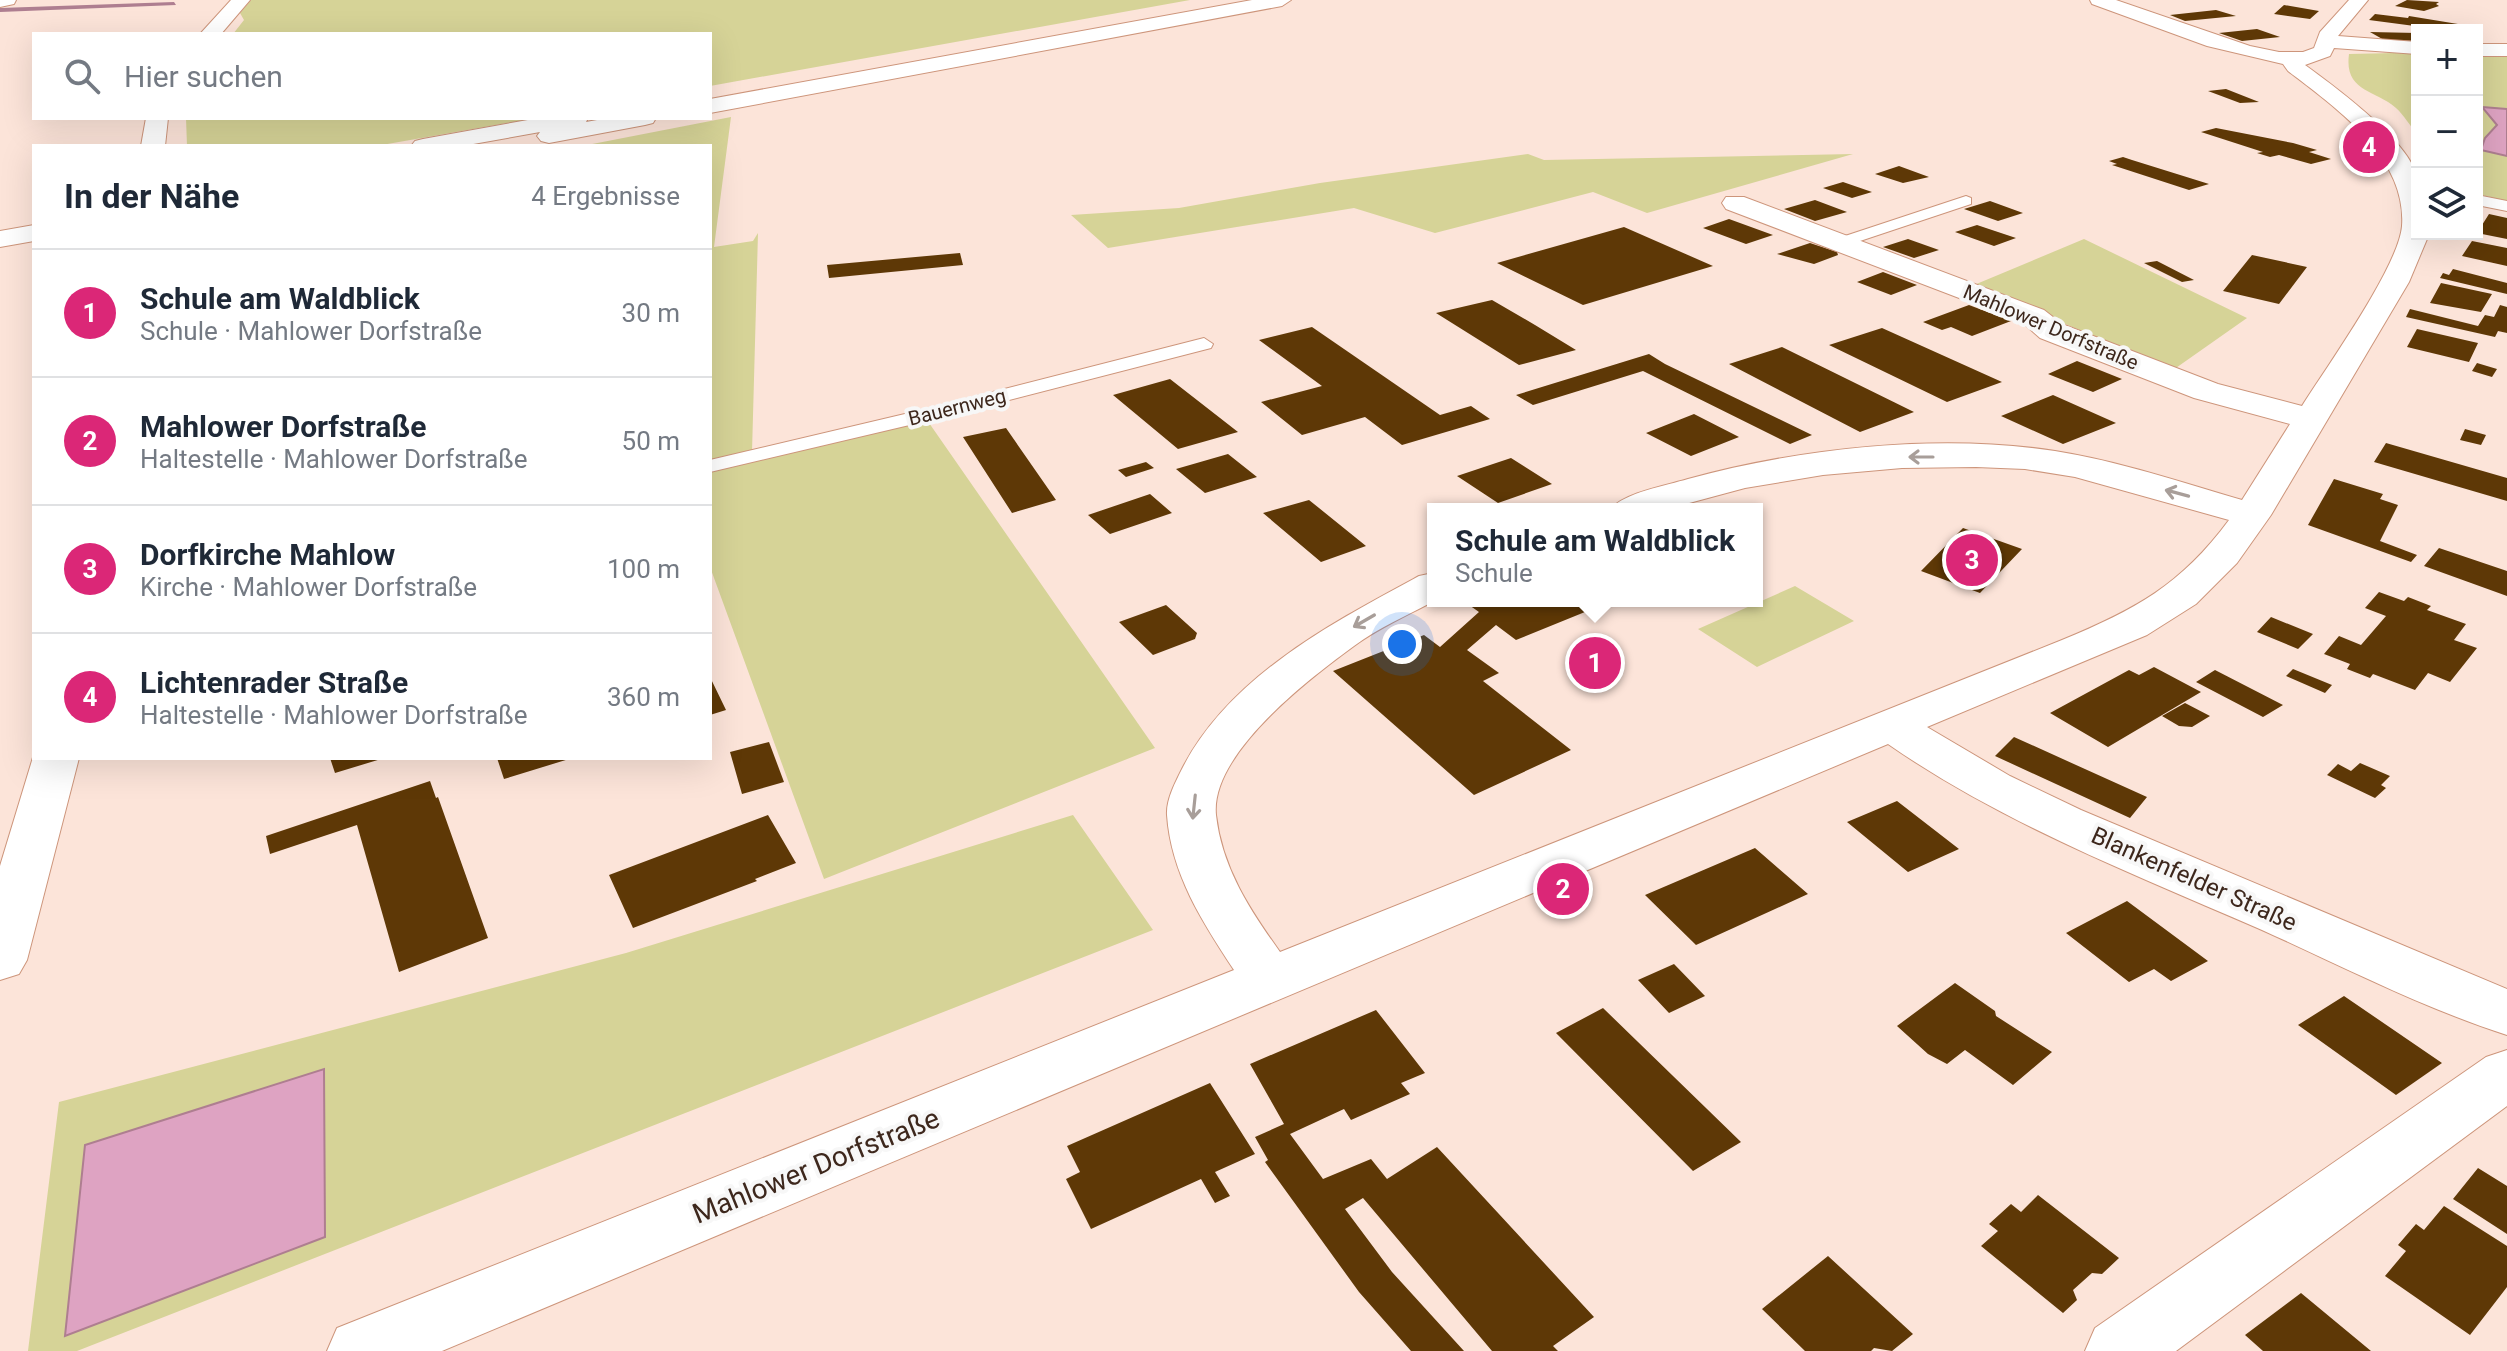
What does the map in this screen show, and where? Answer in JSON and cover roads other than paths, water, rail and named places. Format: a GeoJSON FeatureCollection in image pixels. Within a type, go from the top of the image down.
{"type":"FeatureCollection","features":[{"type":"Feature","properties":{"kind":"street"},"geometry":{"type":"LineString","coordinates":[[0,1],[7,0]]}},
{"type":"Feature","properties":{"kind":"street"},"geometry":{"type":"LineString","coordinates":[[212,32],[241,0]]}},
{"type":"Feature","properties":{"kind":"street"},"geometry":{"type":"LineString","coordinates":[[712,94],[1223,0]]}},
{"type":"Feature","properties":{"kind":"street"},"geometry":{"type":"LineString","coordinates":[[712,106],[1282,0]]}},
{"type":"Feature","properties":{"kind":"street"},"geometry":{"type":"LineString","coordinates":[[2099,0],[2228,46],[2292,61],[2318,56],[2331,30],[2359,0]]}},
{"type":"Feature","properties":{"kind":"street"},"geometry":{"type":"LineString","coordinates":[[2325,41],[2411,48]]}},
{"type":"Feature","properties":{"kind":"street"},"geometry":{"type":"LineString","coordinates":[[2483,50],[2507,50]]}},
{"type":"Feature","properties":{"kind":"street","name":"Mahlower Dorfstraße"},"geometry":{"type":"LineString","coordinates":[[2292,61],[2295,67],[2340,100],[2371,131],[2411,182]]}},
{"type":"Feature","properties":{"kind":"street"},"geometry":{"type":"LineString","coordinates":[[153,144],[157,120]]}},
{"type":"Feature","properties":{"kind":"street"},"geometry":{"type":"LineString","coordinates":[[434,144],[566,120]]}},
{"type":"Feature","properties":{"kind":"street"},"geometry":{"type":"LineString","coordinates":[[506,144],[634,120]]}},
{"type":"Feature","properties":{"kind":"street","name":"Mahlower Dorfstraße"},"geometry":{"type":"LineString","coordinates":[[1735,203],[2033,316],[2051,331],[2206,391],[2311,419]]}},
{"type":"Feature","properties":{"kind":"street"},"geometry":{"type":"LineString","coordinates":[[0,223],[32,217]]}},
{"type":"Feature","properties":{"kind":"street"},"geometry":{"type":"LineString","coordinates":[[0,239],[32,233]]}},
{"type":"Feature","properties":{"kind":"street","name":"Mahlower Dorfstraße"},"geometry":{"type":"LineString","coordinates":[[362,1351],[2132,626],[2182,595],[2223,555],[2252,515],[2394,282],[2412,240]]}},
{"type":"Feature","properties":{"kind":"street"},"geometry":{"type":"LineString","coordinates":[[1650,503],[1712,485],[1816,463],[1874,457],[2009,456],[2074,465],[2252,515]]}},
{"type":"Feature","properties":{"kind":"street"},"geometry":{"type":"LineString","coordinates":[[1270,981],[1217,903],[1201,857],[1191,813],[1197,787],[1219,742],[1255,704],[1341,635],[1427,588]]}},
{"type":"Feature","properties":{"kind":"street","name":"Blankenfelder Straße"},"geometry":{"type":"LineString","coordinates":[[1892,725],[1921,746],[2036,810],[2507,1013]]}},
{"type":"Feature","properties":{"kind":"street"},"geometry":{"type":"LineString","coordinates":[[0,960],[54,760]]}},
{"type":"Feature","properties":{"kind":"street"},"geometry":{"type":"LineString","coordinates":[[2120,1351],[2507,1074]]}},
{"type":"Feature","properties":{"kind":"lane"},"geometry":{"type":"LineString","coordinates":[[1839,243],[1966,201]]}},
{"type":"Feature","properties":{"kind":"lane"},"geometry":{"type":"LineString","coordinates":[[2483,201],[2507,206]]}},
{"type":"Feature","properties":{"kind":"lane","name":"Bauernweg"},"geometry":{"type":"LineString","coordinates":[[712,466],[928,415],[1204,344]]}},
{"type":"Feature","properties":{"kind":"waterway"},"geometry":{"type":"LineString","coordinates":[[0,10],[174,4]]}},
{"type":"Feature","properties":{"kind":"place","name":"Lichtenrader Straße"},"geometry":{"type":"Point","coordinates":[2369,147]}},
{"type":"Feature","properties":{"kind":"place","name":"Dorfkirche Mahlow"},"geometry":{"type":"Point","coordinates":[1972,560]}},
{"type":"Feature","properties":{"kind":"place","name":"Schule am Waldblick"},"geometry":{"type":"Point","coordinates":[1595,663]}},
{"type":"Feature","properties":{"kind":"place","name":"Mahlower Dorfstraße"},"geometry":{"type":"Point","coordinates":[1563,889]}}]}
